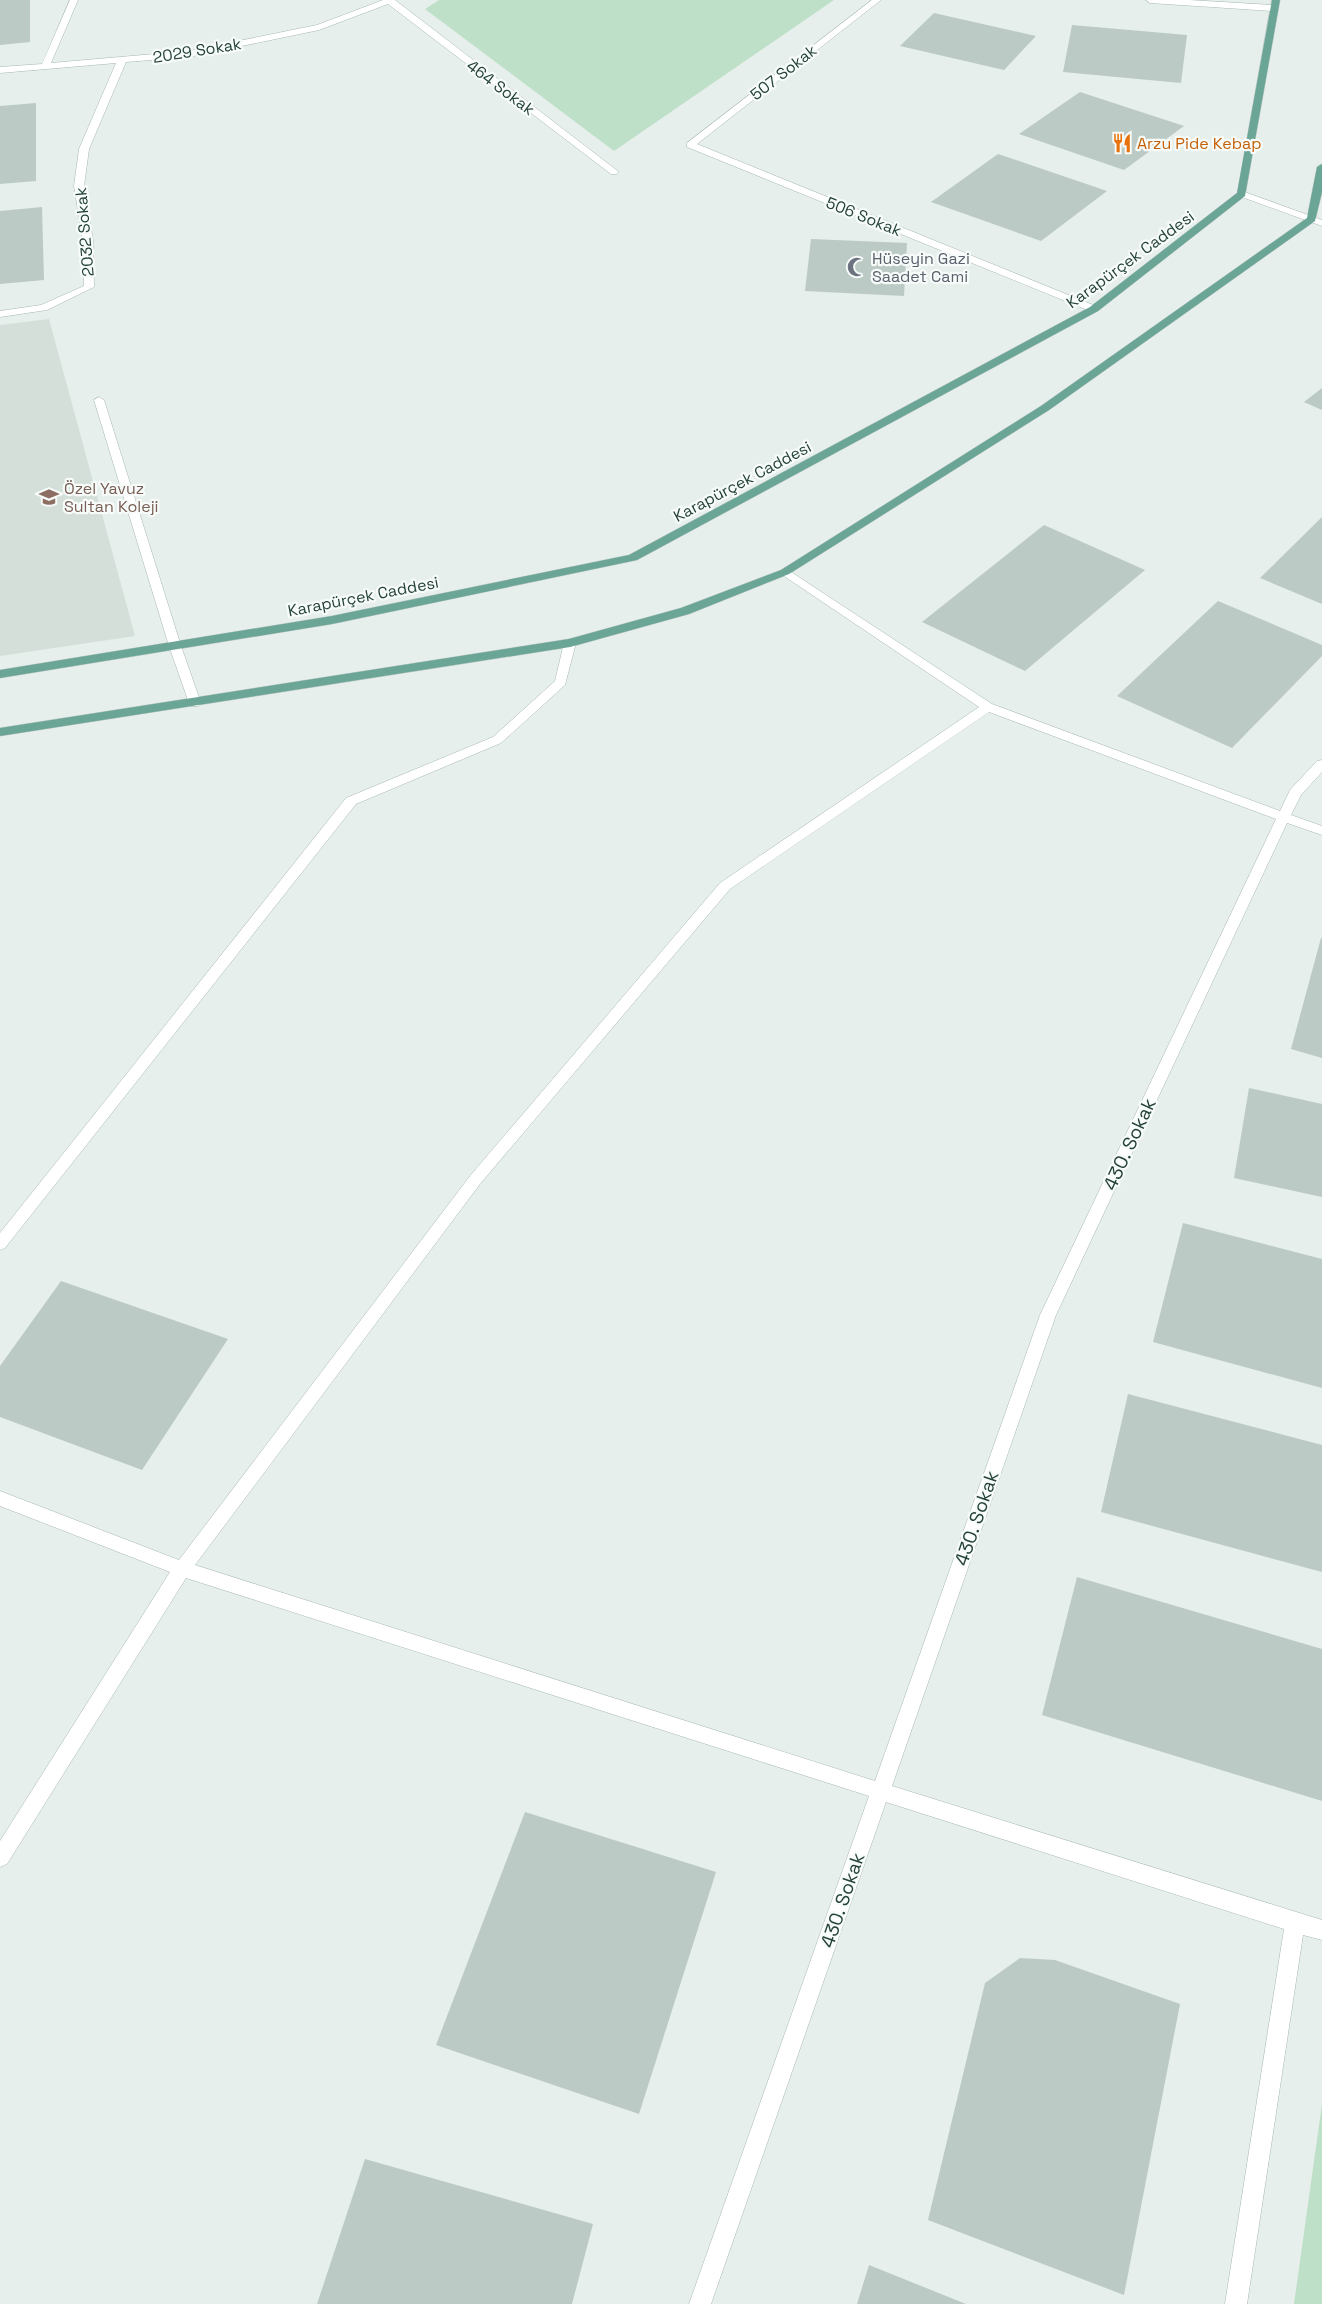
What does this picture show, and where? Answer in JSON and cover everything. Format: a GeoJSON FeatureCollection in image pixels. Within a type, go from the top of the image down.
{"type":"FeatureCollection","features":[{"type":"Feature","properties":{"kind":"main road"},"geometry":{"type":"LineString","coordinates":[[1242,194],[1274,4]]}},
{"type":"Feature","properties":{"kind":"main road"},"geometry":{"type":"LineString","coordinates":[[0,732],[570,643],[685,611],[785,572],[1045,408],[1317,221],[1322,167]]}},
{"type":"Feature","properties":{"kind":"main road","name":"Karapürçek Caddesi"},"geometry":{"type":"LineString","coordinates":[[0,674],[332,620],[633,558],[1094,309],[1242,194]]}},
{"type":"Feature","properties":{"kind":"street"},"geometry":{"type":"LineString","coordinates":[[46,66],[74,0]]}},
{"type":"Feature","properties":{"kind":"street","name":"507 Sokak"},"geometry":{"type":"LineString","coordinates":[[690,145],[877,0]]}},
{"type":"Feature","properties":{"kind":"street"},"geometry":{"type":"LineString","coordinates":[[1150,0],[1274,4]]}},
{"type":"Feature","properties":{"kind":"street","name":"2029 Sokak"},"geometry":{"type":"LineString","coordinates":[[0,70],[189,54],[319,27],[390,1]]}},
{"type":"Feature","properties":{"kind":"street","name":"464 Sokak"},"geometry":{"type":"LineString","coordinates":[[390,1],[614,172]]}},
{"type":"Feature","properties":{"kind":"street","name":"2032 Sokak"},"geometry":{"type":"LineString","coordinates":[[0,314],[42,308],[89,287],[88,241],[79,186],[84,149],[122,60]]}},
{"type":"Feature","properties":{"kind":"street","name":"506 Sokak"},"geometry":{"type":"LineString","coordinates":[[690,145],[1094,309]]}},
{"type":"Feature","properties":{"kind":"street"},"geometry":{"type":"LineString","coordinates":[[1242,194],[1317,221]]}},
{"type":"Feature","properties":{"kind":"street"},"geometry":{"type":"LineString","coordinates":[[99,400],[175,646],[195,702]]}},
{"type":"Feature","properties":{"kind":"street"},"geometry":{"type":"LineString","coordinates":[[785,572],[988,707],[1322,831]]}},
{"type":"Feature","properties":{"kind":"street"},"geometry":{"type":"LineString","coordinates":[[0,1244],[351,800],[497,740],[561,682],[570,643]]}},
{"type":"Feature","properties":{"kind":"street"},"geometry":{"type":"LineString","coordinates":[[0,1858],[182,1569],[476,1180],[725,886],[988,707]]}},
{"type":"Feature","properties":{"kind":"street","name":"430. Sokak"},"geometry":{"type":"LineString","coordinates":[[700,2304],[1048,1316],[1295,793],[1322,764]]}},
{"type":"Feature","properties":{"kind":"street"},"geometry":{"type":"LineString","coordinates":[[0,1498],[182,1569],[1322,1930]]}},
{"type":"Feature","properties":{"kind":"street"},"geometry":{"type":"LineString","coordinates":[[1236,2304],[1295,1923]]}},
{"type":"Feature","properties":{"kind":"shaded area","name":"Özel Yavuz Sultan Koleji"},"geometry":{"type":"Polygon","coordinates":[[[49,319],[135,636],[0,656],[0,325],[49,319]]]}},
{"type":"Feature","properties":{"kind":"green space"},"geometry":{"type":"Polygon","coordinates":[[[439,0],[834,0],[614,151],[425,9],[439,0]]]}},
{"type":"Feature","properties":{"kind":"green space"},"geometry":{"type":"Polygon","coordinates":[[[1322,2104],[1322,2304],[1294,2304],[1322,2104]]]}},
{"type":"Feature","properties":{"kind":"building"},"geometry":{"type":"Polygon","coordinates":[[[0,0],[30,0],[30,42],[0,45],[0,0]]]}},
{"type":"Feature","properties":{"kind":"building"},"geometry":{"type":"Polygon","coordinates":[[[934,13],[1036,36],[1004,70],[900,46],[934,13]]]}},
{"type":"Feature","properties":{"kind":"building"},"geometry":{"type":"Polygon","coordinates":[[[1072,25],[1187,35],[1181,83],[1063,72],[1072,25]]]}},
{"type":"Feature","properties":{"kind":"building"},"geometry":{"type":"Polygon","coordinates":[[[1080,92],[1184,126],[1124,170],[1019,134],[1080,92]]]}},
{"type":"Feature","properties":{"kind":"building"},"geometry":{"type":"Polygon","coordinates":[[[36,103],[36,181],[0,184],[0,106],[36,103]]]}},
{"type":"Feature","properties":{"kind":"building"},"geometry":{"type":"Polygon","coordinates":[[[998,154],[1107,191],[1041,241],[931,202],[998,154]]]}},
{"type":"Feature","properties":{"kind":"building"},"geometry":{"type":"Polygon","coordinates":[[[42,207],[44,280],[0,284],[0,211],[42,207]]]}},
{"type":"Feature","properties":{"kind":"building","name":"Hüseyin Gazi Saadet Cami"},"geometry":{"type":"Polygon","coordinates":[[[811,239],[907,243],[904,296],[805,291],[811,239]]]}},
{"type":"Feature","properties":{"kind":"building"},"geometry":{"type":"Polygon","coordinates":[[[1322,388],[1322,410],[1304,402],[1322,388]]]}},
{"type":"Feature","properties":{"kind":"building"},"geometry":{"type":"Polygon","coordinates":[[[1322,517],[1322,604],[1260,578],[1322,517]]]}},
{"type":"Feature","properties":{"kind":"building"},"geometry":{"type":"Polygon","coordinates":[[[1044,525],[1145,570],[1025,671],[922,622],[1044,525]]]}},
{"type":"Feature","properties":{"kind":"building"},"geometry":{"type":"Polygon","coordinates":[[[1218,601],[1322,645],[1322,656],[1232,748],[1117,696],[1218,601]]]}},
{"type":"Feature","properties":{"kind":"building"},"geometry":{"type":"Polygon","coordinates":[[[1322,938],[1322,1058],[1291,1049],[1322,938]]]}},
{"type":"Feature","properties":{"kind":"building"},"geometry":{"type":"Polygon","coordinates":[[[1249,1088],[1322,1104],[1322,1197],[1234,1178],[1249,1088]]]}},
{"type":"Feature","properties":{"kind":"building"},"geometry":{"type":"Polygon","coordinates":[[[1183,1223],[1322,1259],[1322,1388],[1153,1342],[1183,1223]]]}},
{"type":"Feature","properties":{"kind":"building"},"geometry":{"type":"Polygon","coordinates":[[[61,1281],[228,1339],[142,1470],[0,1417],[0,1366],[61,1281]]]}},
{"type":"Feature","properties":{"kind":"building"},"geometry":{"type":"Polygon","coordinates":[[[1128,1394],[1322,1445],[1322,1572],[1101,1512],[1128,1394]]]}},
{"type":"Feature","properties":{"kind":"building"},"geometry":{"type":"Polygon","coordinates":[[[1077,1577],[1322,1649],[1322,1801],[1042,1715],[1077,1577]]]}},
{"type":"Feature","properties":{"kind":"building"},"geometry":{"type":"Polygon","coordinates":[[[525,1812],[716,1872],[639,2114],[436,2045],[525,1812]]]}},
{"type":"Feature","properties":{"kind":"building"},"geometry":{"type":"Polygon","coordinates":[[[1020,1958],[1055,1960],[1180,2004],[1124,2295],[928,2220],[985,1983],[1020,1958]]]}},
{"type":"Feature","properties":{"kind":"building"},"geometry":{"type":"Polygon","coordinates":[[[365,2159],[593,2224],[572,2304],[317,2304],[365,2159]]]}},
{"type":"Feature","properties":{"kind":"building"},"geometry":{"type":"Polygon","coordinates":[[[869,2265],[966,2304],[857,2304],[869,2265]]]}},
{"type":"Feature","properties":{"kind":"place","name":"Arzu Pide Kebap"},"geometry":{"type":"Point","coordinates":[1122,143]}},
{"type":"Feature","properties":{"kind":"place","name":"Hüseyin Gazi Saadet Cami"},"geometry":{"type":"Point","coordinates":[857,267]}},
{"type":"Feature","properties":{"kind":"place","name":"Özel Yavuz Sultan Koleji"},"geometry":{"type":"Point","coordinates":[49,497]}}]}
